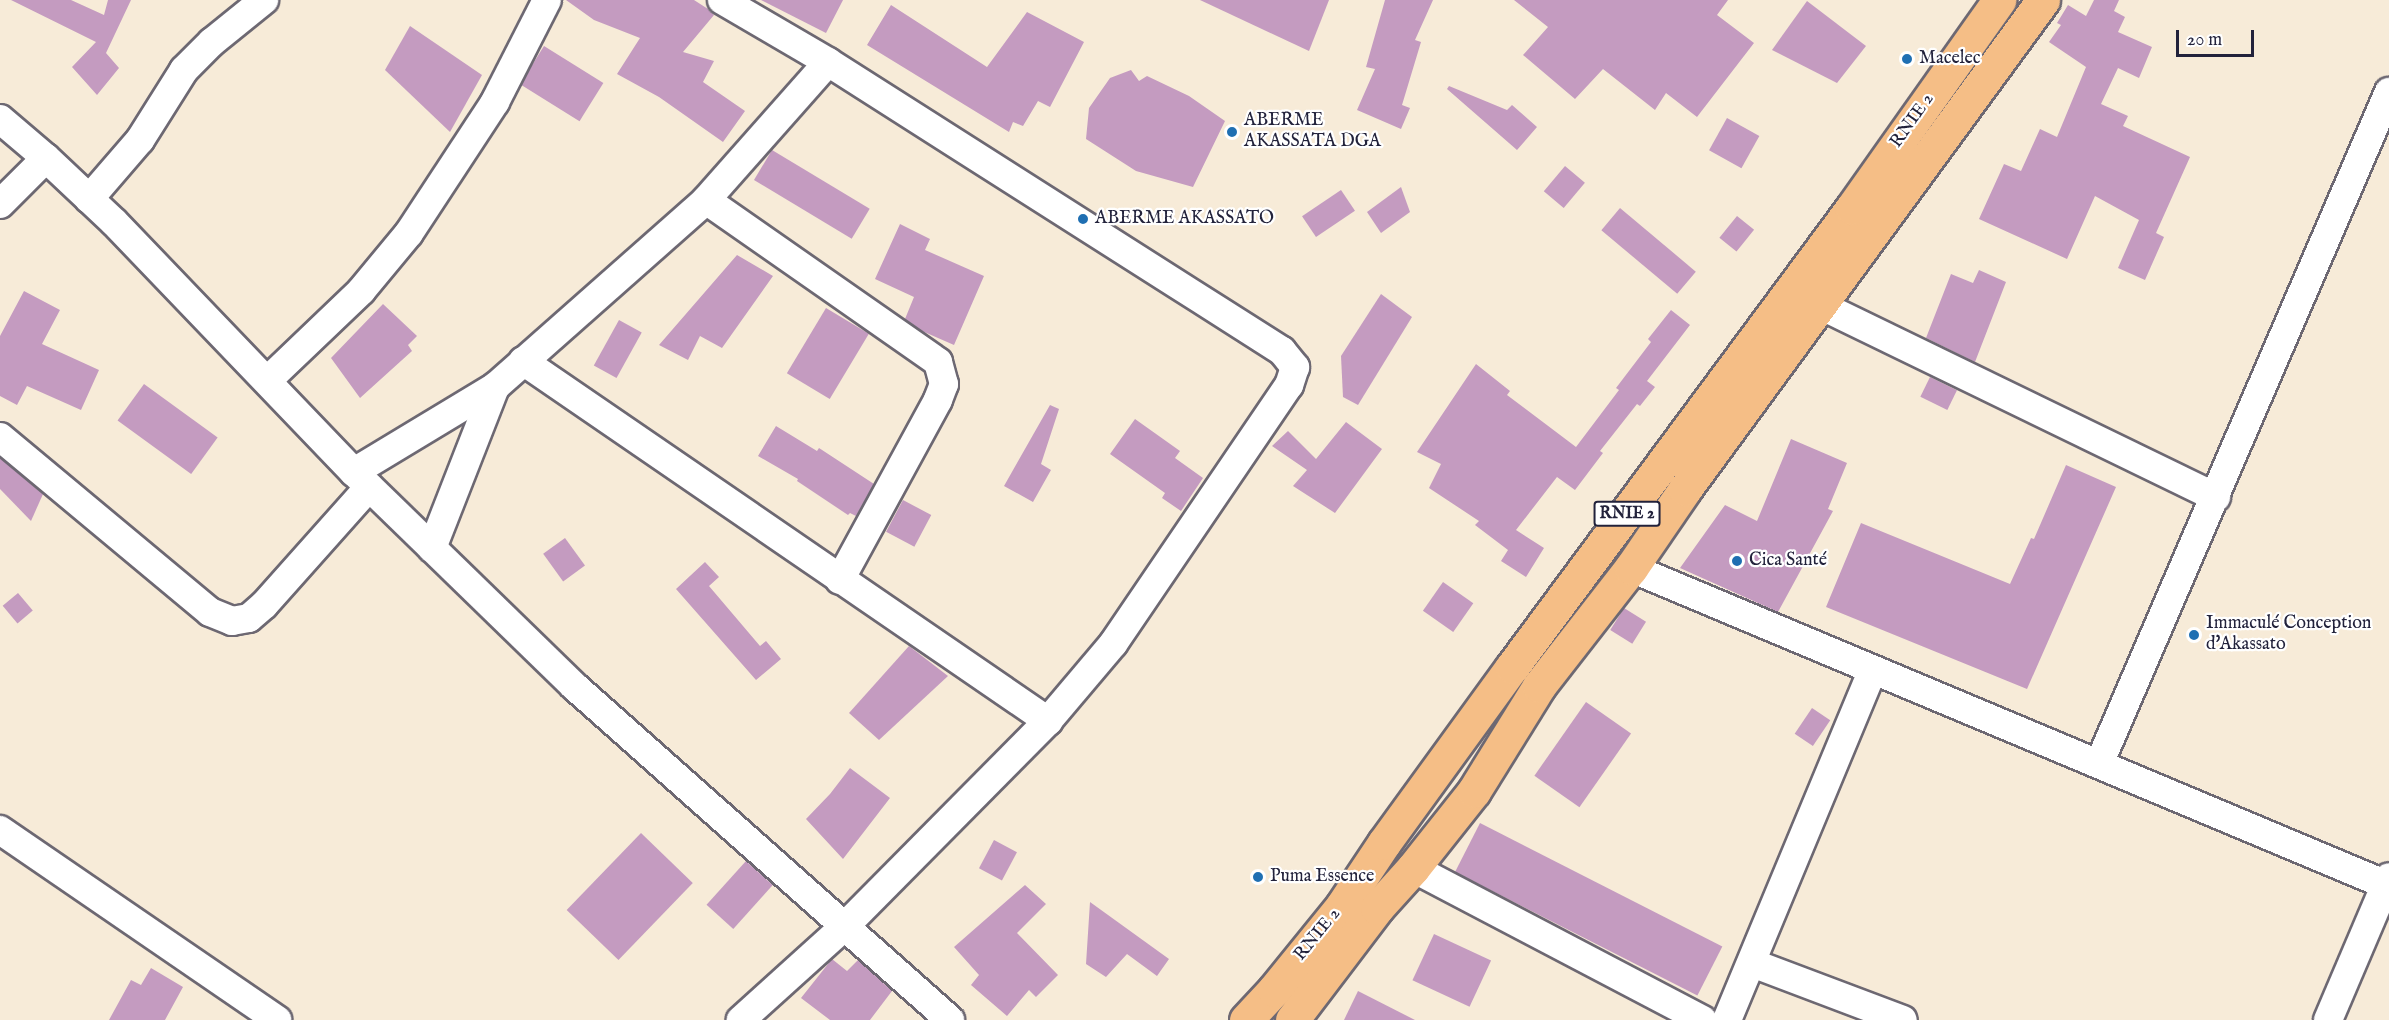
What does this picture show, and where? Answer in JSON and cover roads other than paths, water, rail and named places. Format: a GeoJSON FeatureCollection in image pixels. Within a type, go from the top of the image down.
{"type":"FeatureCollection","features":[{"type":"Feature","properties":{"kind":"highway","name":"RNIE 2"},"geometry":{"type":"LineString","coordinates":[[1246,1020],[1274,990],[1342,906],[1499,686],[1852,208],[1999,0]]}},
{"type":"Feature","properties":{"kind":"highway","name":"RNIE 2"},"geometry":{"type":"LineString","coordinates":[[1292,1020],[1377,908],[1413,868],[1474,791],[1539,686],[1631,568],[1685,489],[1822,306],[2043,0]]}},
{"type":"Feature","properties":{"kind":"street"},"geometry":{"type":"LineString","coordinates":[[89,199],[140,140],[184,70],[212,42],[264,0]]}},
{"type":"Feature","properties":{"kind":"street"},"geometry":{"type":"LineString","coordinates":[[268,380],[361,291],[409,233],[495,102],[547,0]]}},
{"type":"Feature","properties":{"kind":"street"},"geometry":{"type":"LineString","coordinates":[[722,0],[828,62],[1282,351],[1295,368],[1289,385],[1113,644],[1048,720],[846,925],[741,1020]]}},
{"type":"Feature","properties":{"kind":"street"},"geometry":{"type":"LineString","coordinates":[[0,437],[210,612],[232,621],[249,618],[264,605],[362,480],[495,387],[706,200],[828,62]]}},
{"type":"Feature","properties":{"kind":"street"},"geometry":{"type":"LineString","coordinates":[[2099,764],[2389,92]]}},
{"type":"Feature","properties":{"kind":"street"},"geometry":{"type":"LineString","coordinates":[[0,119],[89,199],[268,380],[362,480],[574,686],[846,925],[950,1020]]}},
{"type":"Feature","properties":{"kind":"street"},"geometry":{"type":"LineString","coordinates":[[0,204],[46,158]]}},
{"type":"Feature","properties":{"kind":"street"},"geometry":{"type":"LineString","coordinates":[[706,200],[938,362],[944,384],[938,400],[840,579]]}},
{"type":"Feature","properties":{"kind":"street"},"geometry":{"type":"LineString","coordinates":[[1822,306],[2216,497]]}},
{"type":"Feature","properties":{"kind":"street"},"geometry":{"type":"LineString","coordinates":[[523,362],[1048,720]]}},
{"type":"Feature","properties":{"kind":"street"},"geometry":{"type":"LineString","coordinates":[[432,548],[495,387]]}},
{"type":"Feature","properties":{"kind":"street"},"geometry":{"type":"LineString","coordinates":[[1631,568],[2388,882],[2328,1020]]}},
{"type":"Feature","properties":{"kind":"street"},"geometry":{"type":"LineString","coordinates":[[1727,1020],[1873,670]]}},
{"type":"Feature","properties":{"kind":"street"},"geometry":{"type":"LineString","coordinates":[[0,830],[277,1020]]}},
{"type":"Feature","properties":{"kind":"street"},"geometry":{"type":"LineString","coordinates":[[1413,868],[1703,1020]]}},
{"type":"Feature","properties":{"kind":"street"},"geometry":{"type":"LineString","coordinates":[[1752,963],[1903,1020]]}},
{"type":"Feature","properties":{"kind":"place","name":"Macelec"},"geometry":{"type":"Point","coordinates":[1907,59]}},
{"type":"Feature","properties":{"kind":"place","name":"ABERME AKASSATA DGA"},"geometry":{"type":"Point","coordinates":[1232,132]}},
{"type":"Feature","properties":{"kind":"place","name":"ABERME AKASSATO"},"geometry":{"type":"Point","coordinates":[1083,219]}},
{"type":"Feature","properties":{"kind":"place","name":"Cica Santé"},"geometry":{"type":"Point","coordinates":[1737,561]}},
{"type":"Feature","properties":{"kind":"place","name":"Immaculé Conception d'Akassato"},"geometry":{"type":"Point","coordinates":[2194,635]}},
{"type":"Feature","properties":{"kind":"place","name":"Puma Essence"},"geometry":{"type":"Point","coordinates":[1258,877]}}]}
